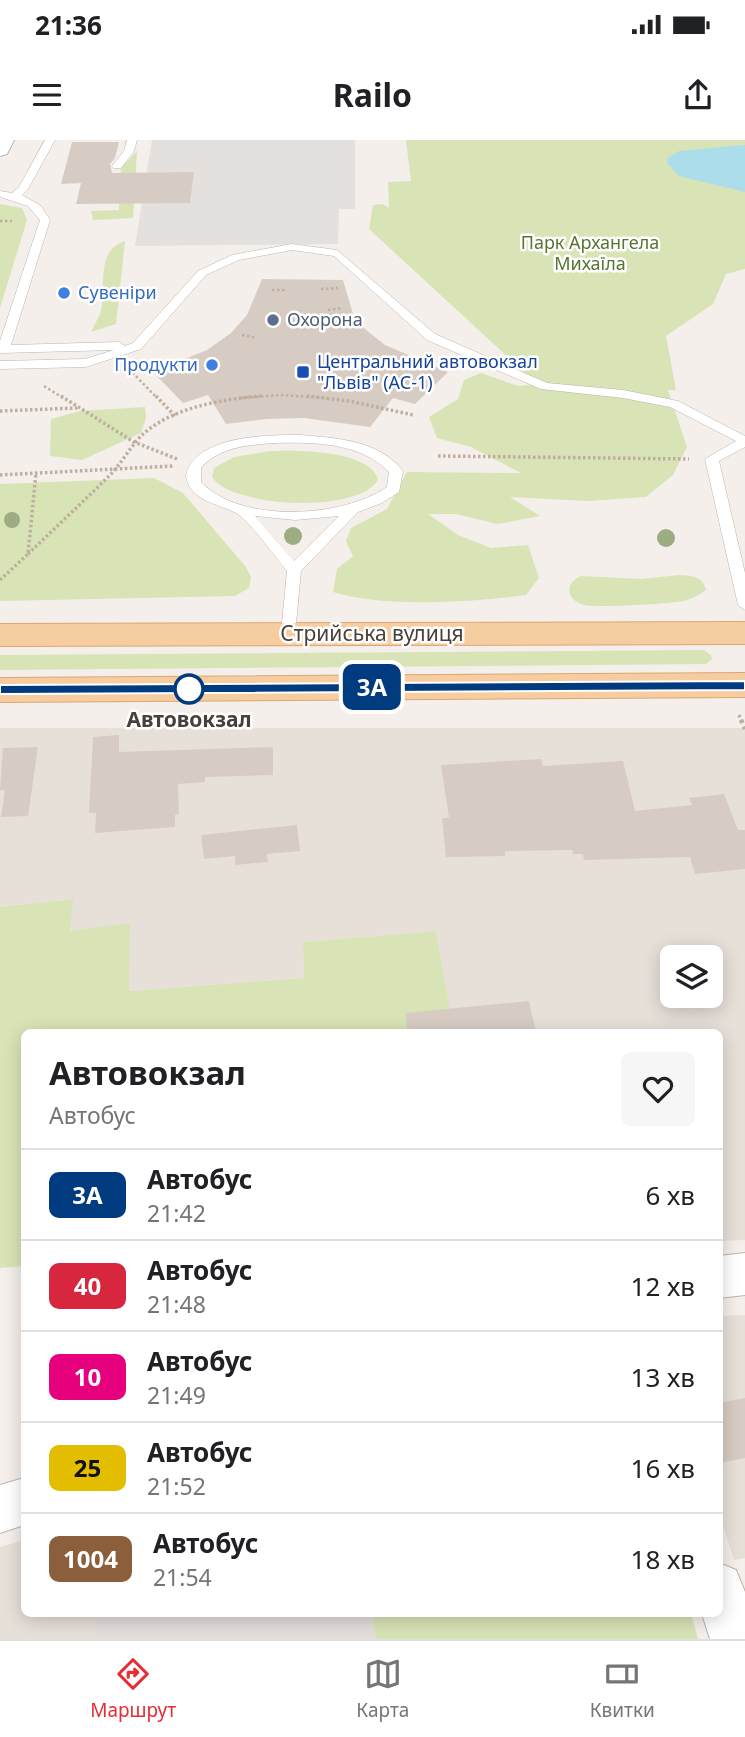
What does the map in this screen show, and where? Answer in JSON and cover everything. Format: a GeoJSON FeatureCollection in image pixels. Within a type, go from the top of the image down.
{"type":"FeatureCollection","features":[{"type":"Feature","properties":{"kind":"main road","name":"Стрийська вулиця"},"geometry":{"type":"LineString","coordinates":[[0,635],[745,633]]}},
{"type":"Feature","properties":{"kind":"main road"},"geometry":{"type":"LineString","coordinates":[[0,690],[742,700]]}},
{"type":"Feature","properties":{"kind":"street"},"geometry":{"type":"LineString","coordinates":[[0,150],[4,140]]}},
{"type":"Feature","properties":{"kind":"street"},"geometry":{"type":"LineString","coordinates":[[723,1277],[745,1274]]}},
{"type":"Feature","properties":{"kind":"street"},"geometry":{"type":"LineString","coordinates":[[0,1509],[21,1503]]}},
{"type":"Feature","properties":{"kind":"street"},"geometry":{"type":"LineString","coordinates":[[723,1600],[735,1639]]}},
{"type":"Feature","properties":{"kind":"lane"},"geometry":{"type":"LineString","coordinates":[[15,196],[23,189],[50,140]]}},
{"type":"Feature","properties":{"kind":"lane"},"geometry":{"type":"LineString","coordinates":[[117,166],[129,151],[132,140]]}},
{"type":"Feature","properties":{"kind":"lane"},"geometry":{"type":"LineString","coordinates":[[0,194],[15,196],[35,204],[45,220],[2,348],[137,346]]}},
{"type":"Feature","properties":{"kind":"lane"},"geometry":{"type":"LineString","coordinates":[[0,365],[86,363],[137,346],[202,273],[216,264],[266,250],[319,249],[337,253],[431,337],[545,386],[623,394],[674,404],[745,441]]}},
{"type":"Feature","properties":{"kind":"lane"},"geometry":{"type":"LineString","coordinates":[[300,439],[359,448],[379,456],[396,471],[394,489],[387,496],[352,510],[289,515],[241,509],[215,500],[197,488],[192,481],[192,472],[197,464],[215,451],[240,443],[300,439]]}},
{"type":"Feature","properties":{"kind":"lane"},"geometry":{"type":"LineString","coordinates":[[745,441],[712,460],[745,605]]}},
{"type":"Feature","properties":{"kind":"lane"},"geometry":{"type":"LineString","coordinates":[[241,509],[294,570]]}},
{"type":"Feature","properties":{"kind":"lane"},"geometry":{"type":"LineString","coordinates":[[288,634],[294,570],[352,510]]}},
{"type":"Feature","properties":{"kind":"path"},"geometry":{"type":"LineString","coordinates":[[321,289],[338,288]]}},
{"type":"Feature","properties":{"kind":"path"},"geometry":{"type":"LineString","coordinates":[[272,290],[286,290]]}},
{"type":"Feature","properties":{"kind":"path"},"geometry":{"type":"LineString","coordinates":[[328,310],[342,308]]}},
{"type":"Feature","properties":{"kind":"path"},"geometry":{"type":"LineString","coordinates":[[242,335],[256,338]]}},
{"type":"Feature","properties":{"kind":"path"},"geometry":{"type":"LineString","coordinates":[[127,367],[175,416]]}},
{"type":"Feature","properties":{"kind":"path"},"geometry":{"type":"LineString","coordinates":[[0,475],[182,463],[134,442],[34,380]]}},
{"type":"Feature","properties":{"kind":"path"},"geometry":{"type":"LineString","coordinates":[[0,580],[116,469],[134,442],[151,428],[175,416],[241,399],[297,395],[351,400],[413,415]]}},
{"type":"Feature","properties":{"kind":"path"},"geometry":{"type":"LineString","coordinates":[[0,411],[78,408]]}},
{"type":"Feature","properties":{"kind":"path"},"geometry":{"type":"LineString","coordinates":[[438,456],[712,460]]}},
{"type":"Feature","properties":{"kind":"path"},"geometry":{"type":"LineString","coordinates":[[28,554],[36,473]]}},
{"type":"Feature","properties":{"kind":"path"},"geometry":{"type":"LineString","coordinates":[[742,700],[745,729]]}},
{"type":"Feature","properties":{"kind":"shaded area"},"geometry":{"type":"Polygon","coordinates":[[[152,140],[355,140],[355,209],[339,209],[338,244],[135,246],[152,140]]]}},
{"type":"Feature","properties":{"kind":"shaded area"},"geometry":{"type":"Polygon","coordinates":[[[0,728],[745,728],[745,1240],[723,1241],[723,1029],[453,1029],[436,931],[303,942],[304,978],[129,991],[70,931],[72,899],[0,907],[0,728]]]}},
{"type":"Feature","properties":{"kind":"shaded area"},"geometry":{"type":"Polygon","coordinates":[[[745,1315],[745,1558],[734,1560],[723,1526],[723,1316],[745,1315]]]}},
{"type":"Feature","properties":{"kind":"shaded area"},"geometry":{"type":"Polygon","coordinates":[[[21,1541],[21,1617],[94,1617],[95,1639],[0,1639],[0,1547],[21,1541]]]}},
{"type":"Feature","properties":{"kind":"shaded area"},"geometry":{"type":"Polygon","coordinates":[[[94,1617],[372,1617],[376,1639],[95,1639],[94,1617]]]}},
{"type":"Feature","properties":{"kind":"green space","name":"Парк Архангела Михаїла"},"geometry":{"type":"Polygon","coordinates":[[[406,140],[745,140],[745,269],[726,274],[713,304],[666,336],[676,390],[668,390],[687,447],[673,475],[646,497],[588,501],[510,497],[540,516],[498,524],[456,514],[428,514],[458,535],[491,548],[528,545],[539,578],[526,595],[480,600],[402,602],[333,592],[337,569],[353,556],[346,541],[351,528],[387,509],[407,472],[521,473],[471,447],[437,438],[429,417],[458,399],[464,380],[481,373],[518,386],[537,384],[369,229],[373,205],[383,204],[389,208],[388,182],[411,181],[406,140]]]}},
{"type":"Feature","properties":{"kind":"green space"},"geometry":{"type":"Polygon","coordinates":[[[137,151],[133,218],[93,220],[91,211],[119,210],[121,168],[137,151]]]}},
{"type":"Feature","properties":{"kind":"green space"},"geometry":{"type":"Polygon","coordinates":[[[0,204],[22,208],[27,220],[0,308],[0,204]]]}},
{"type":"Feature","properties":{"kind":"green space"},"geometry":{"type":"Polygon","coordinates":[[[125,241],[116,324],[91,332],[101,309],[106,259],[116,245],[125,241]]]}},
{"type":"Feature","properties":{"kind":"green space"},"geometry":{"type":"Polygon","coordinates":[[[145,407],[146,418],[141,433],[82,460],[50,456],[51,419],[80,411],[145,407]]]}},
{"type":"Feature","properties":{"kind":"green space"},"geometry":{"type":"Polygon","coordinates":[[[271,451],[313,452],[347,457],[372,469],[378,479],[367,490],[348,498],[296,503],[244,495],[224,487],[212,477],[214,468],[234,457],[271,451]]]}},
{"type":"Feature","properties":{"kind":"green space"},"geometry":{"type":"Polygon","coordinates":[[[154,478],[183,493],[246,567],[251,577],[249,588],[235,596],[0,601],[0,484],[154,478]]]}},
{"type":"Feature","properties":{"kind":"green space"},"geometry":{"type":"Polygon","coordinates":[[[679,575],[700,579],[706,590],[680,601],[603,606],[578,603],[569,591],[572,583],[581,576],[642,579],[679,575]]]}},
{"type":"Feature","properties":{"kind":"green space"},"geometry":{"type":"Polygon","coordinates":[[[704,650],[712,659],[706,664],[0,670],[0,655],[704,650]]]}},
{"type":"Feature","properties":{"kind":"green space"},"geometry":{"type":"Polygon","coordinates":[[[73,899],[70,931],[130,923],[129,991],[304,978],[303,942],[436,931],[453,1029],[21,1029],[21,1266],[0,1268],[0,907],[73,899]]]}},
{"type":"Feature","properties":{"kind":"green space"},"geometry":{"type":"Polygon","coordinates":[[[372,1617],[692,1617],[698,1639],[376,1639],[372,1617]]]}},
{"type":"Feature","properties":{"kind":"water"},"geometry":{"type":"Polygon","coordinates":[[[745,145],[745,192],[679,176],[667,163],[668,158],[679,151],[745,145]]]}},
{"type":"Feature","properties":{"kind":"building"},"geometry":{"type":"Polygon","coordinates":[[[72,142],[119,142],[115,158],[110,164],[112,173],[194,172],[190,203],[76,204],[81,183],[61,184],[72,142]]]}},
{"type":"Feature","properties":{"kind":"building"},"geometry":{"type":"Polygon","coordinates":[[[262,279],[343,280],[353,314],[366,330],[385,345],[448,372],[415,404],[393,398],[370,427],[304,418],[226,424],[208,395],[183,403],[153,372],[207,350],[231,333],[247,315],[262,279]]]}},
{"type":"Feature","properties":{"kind":"building"},"geometry":{"type":"Polygon","coordinates":[[[119,735],[119,752],[273,747],[273,775],[205,777],[205,782],[178,784],[179,814],[175,815],[175,827],[95,833],[96,813],[89,813],[93,737],[119,735]]]}},
{"type":"Feature","properties":{"kind":"building"},"geometry":{"type":"Polygon","coordinates":[[[38,747],[28,816],[1,817],[5,790],[0,790],[3,748],[38,747]]]}},
{"type":"Feature","properties":{"kind":"building"},"geometry":{"type":"Polygon","coordinates":[[[541,759],[543,766],[623,761],[635,811],[692,805],[689,798],[724,794],[738,830],[745,830],[745,869],[695,874],[690,857],[584,860],[583,854],[573,854],[572,850],[505,851],[505,856],[446,857],[442,818],[449,818],[441,765],[541,759]]]}},
{"type":"Feature","properties":{"kind":"building"},"geometry":{"type":"Polygon","coordinates":[[[297,825],[300,851],[267,854],[268,862],[235,865],[235,856],[204,859],[201,835],[297,825]]]}},
{"type":"Feature","properties":{"kind":"building"},"geometry":{"type":"Polygon","coordinates":[[[529,1001],[535,1029],[407,1029],[406,1013],[529,1001]]]}},
{"type":"Feature","properties":{"kind":"building"},"geometry":{"type":"Polygon","coordinates":[[[745,1398],[745,1458],[723,1462],[723,1402],[745,1398]]]}},
{"type":"Feature","properties":{"kind":"bus line","name":"3А"},"geometry":{"type":"LineString","coordinates":[[0,690],[745,685]]}},
{"type":"Feature","properties":{"kind":"place","name":"Сувеніри"},"geometry":{"type":"Point","coordinates":[64,293]}},
{"type":"Feature","properties":{"kind":"place","name":"Охорона"},"geometry":{"type":"Point","coordinates":[273,320]}},
{"type":"Feature","properties":{"kind":"place","name":"Продукти"},"geometry":{"type":"Point","coordinates":[212,365]}},
{"type":"Feature","properties":{"kind":"place","name":"Центральний автовокзал \"Львів\" (АС-1)"},"geometry":{"type":"Point","coordinates":[303,372]}},
{"type":"Feature","properties":{"kind":"place","name":"Автовокзал"},"geometry":{"type":"Point","coordinates":[189,689]}}]}
